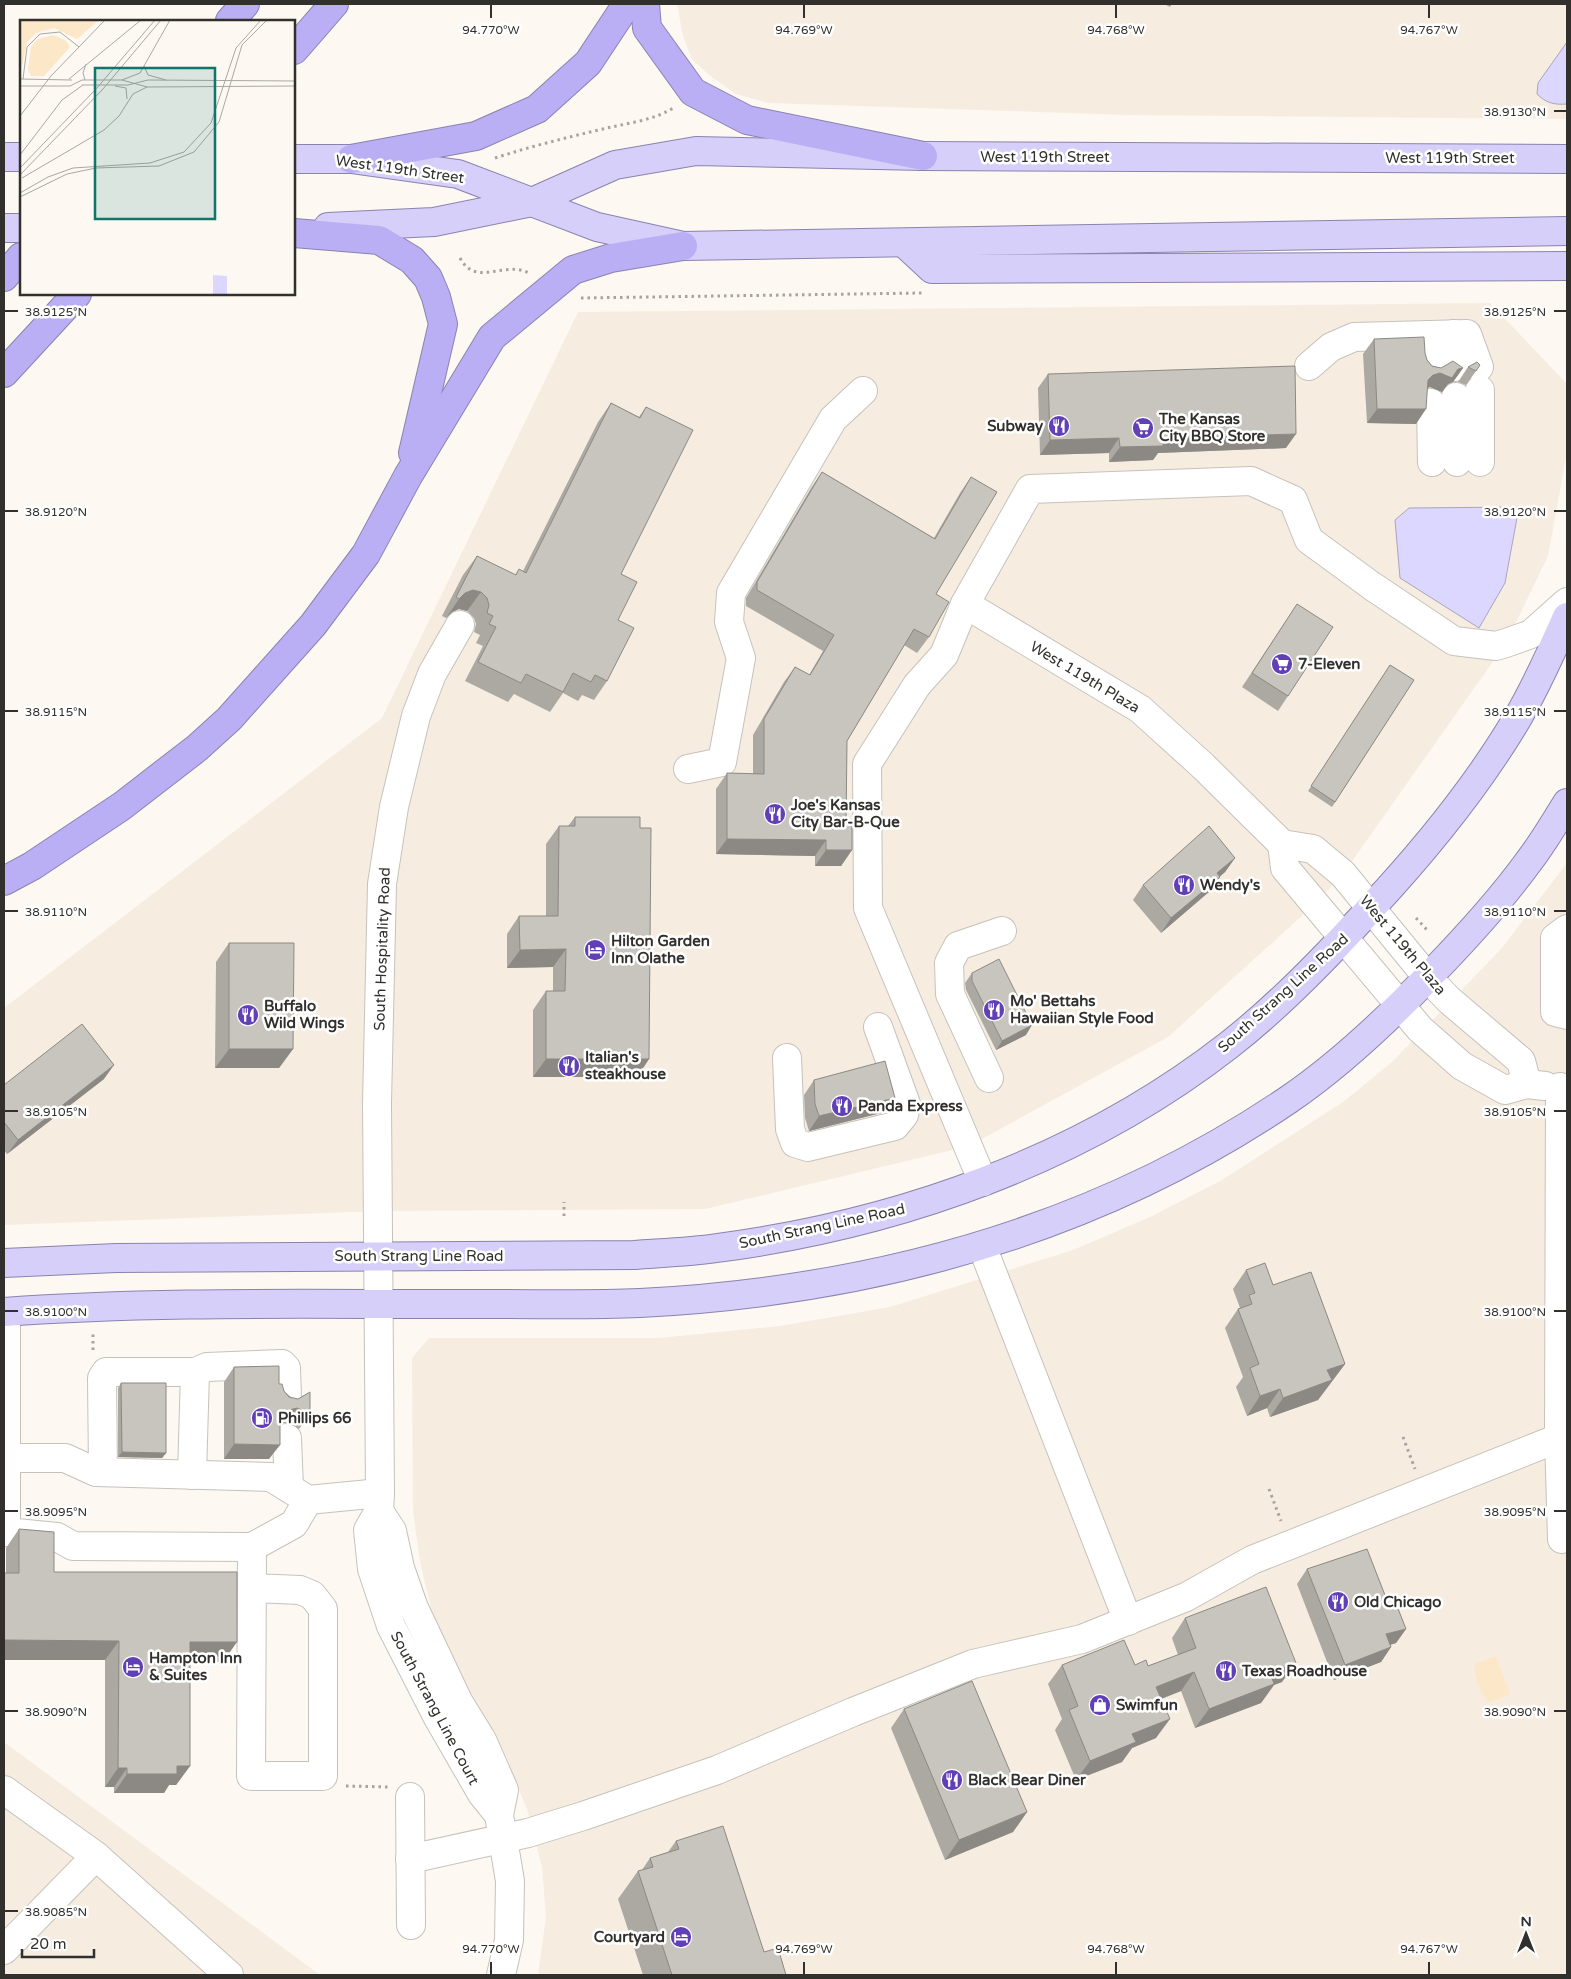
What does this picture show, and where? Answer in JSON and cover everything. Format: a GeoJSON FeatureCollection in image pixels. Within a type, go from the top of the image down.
{"type":"FeatureCollection","features":[{"type":"Feature","properties":{"kind":"highway"},"geometry":{"type":"LineString","coordinates":[[231,20],[245,4]]}},
{"type":"Feature","properties":{"kind":"highway"},"geometry":{"type":"LineString","coordinates":[[295,49],[334,4]]}},
{"type":"Feature","properties":{"kind":"highway"},"geometry":{"type":"LineString","coordinates":[[351,159],[476,136],[537,109],[588,63],[628,4]]}},
{"type":"Feature","properties":{"kind":"highway"},"geometry":{"type":"LineString","coordinates":[[645,4],[646,28],[693,92],[747,120],[923,156]]}},
{"type":"Feature","properties":{"kind":"highway"},"geometry":{"type":"LineString","coordinates":[[295,233],[379,240],[412,260],[428,278],[436,297],[443,324],[408,476]]}},
{"type":"Feature","properties":{"kind":"highway"},"geometry":{"type":"LineString","coordinates":[[4,881],[32,866],[122,806],[198,748],[229,719],[313,625],[366,554],[408,476],[492,337],[573,270],[611,258],[683,246]]}},
{"type":"Feature","properties":{"kind":"highway"},"geometry":{"type":"LineString","coordinates":[[4,277],[20,258]]}},
{"type":"Feature","properties":{"kind":"highway"},"geometry":{"type":"LineString","coordinates":[[4,373],[76,295]]}},
{"type":"Feature","properties":{"kind":"main road","name":"West 119th Street"},"geometry":{"type":"LineString","coordinates":[[295,228],[434,222],[532,202],[615,165],[696,151],[923,156],[1567,159]]}},
{"type":"Feature","properties":{"kind":"main road"},"geometry":{"type":"LineString","coordinates":[[4,157],[20,157]]}},
{"type":"Feature","properties":{"kind":"main road","name":"West 119th Street"},"geometry":{"type":"LineString","coordinates":[[295,159],[351,159],[458,174],[597,227],[683,246],[1567,231]]}},
{"type":"Feature","properties":{"kind":"main road"},"geometry":{"type":"LineString","coordinates":[[4,228],[20,228]]}},
{"type":"Feature","properties":{"kind":"main road"},"geometry":{"type":"LineString","coordinates":[[904,243],[932,269],[1567,266]]}},
{"type":"Feature","properties":{"kind":"main road","name":"South Strang Line Road"},"geometry":{"type":"LineString","coordinates":[[4,1264],[116,1258],[634,1255],[718,1248],[819,1230],[896,1211],[983,1182],[1083,1139],[1159,1095],[1230,1044],[1296,986],[1344,938],[1419,857],[1474,785],[1518,718],[1567,617]]}},
{"type":"Feature","properties":{"kind":"main road"},"geometry":{"type":"LineString","coordinates":[[5,1312],[161,1304],[638,1303],[751,1294],[832,1282],[919,1264],[982,1246],[1062,1218],[1145,1182],[1215,1145],[1290,1098],[1360,1044],[1402,1005],[1473,931],[1529,861],[1567,803]]}},
{"type":"Feature","properties":{"kind":"street"},"geometry":{"type":"LineString","coordinates":[[1309,366],[1331,347],[1354,337],[1468,334],[1455,382],[1456,462],[1455,382],[1442,335]]}},
{"type":"Feature","properties":{"kind":"street"},"geometry":{"type":"LineString","coordinates":[[688,769],[722,762],[741,658],[729,622],[731,593],[833,419],[863,391]]}},
{"type":"Feature","properties":{"kind":"street"},"geometry":{"type":"LineString","coordinates":[[983,1182],[868,908],[867,764],[918,685],[944,655],[965,604],[1030,489],[1251,481],[1293,500],[1309,540],[1454,641],[1496,646],[1531,634],[1567,602]]}},
{"type":"Feature","properties":{"kind":"street","name":"West 119th Plaza"},"geometry":{"type":"LineString","coordinates":[[965,604],[1140,709],[1203,766],[1282,844],[1313,849],[1343,874],[1428,978],[1449,1000],[1521,1061],[1527,1084]]}},
{"type":"Feature","properties":{"kind":"street","name":"South Hospitality Road"},"geometry":{"type":"LineString","coordinates":[[377,1256],[378,990],[382,884],[394,807],[416,716],[432,674],[460,625]]}},
{"type":"Feature","properties":{"kind":"street"},"geometry":{"type":"LineString","coordinates":[[1282,844],[1285,868],[1402,1005],[1420,1029],[1462,1066],[1505,1090],[1527,1084],[1564,1087],[1559,1438],[1562,1539]]}},
{"type":"Feature","properties":{"kind":"street"},"geometry":{"type":"LineString","coordinates":[[1567,929],[1555,938],[1555,1012],[1567,1016]]}},
{"type":"Feature","properties":{"kind":"street"},"geometry":{"type":"LineString","coordinates":[[985,1069],[950,994],[949,963],[958,946],[1002,931]]}},
{"type":"Feature","properties":{"kind":"street"},"geometry":{"type":"LineString","coordinates":[[786,1058],[790,1129],[795,1143],[808,1147],[895,1126],[904,1115],[906,1104],[878,1027]]}},
{"type":"Feature","properties":{"kind":"street"},"geometry":{"type":"LineString","coordinates":[[982,1246],[1128,1621]]}},
{"type":"Feature","properties":{"kind":"street","name":"South Strang Line Court"},"geometry":{"type":"LineString","coordinates":[[377,1256],[380,1502],[368,1530],[372,1569],[391,1626],[438,1716],[502,1827]]}},
{"type":"Feature","properties":{"kind":"street"},"geometry":{"type":"LineString","coordinates":[[5,1312],[6,1532],[56,1537],[73,1546],[252,1547],[294,1524],[299,1494],[287,1438]]}},
{"type":"Feature","properties":{"kind":"street"},"geometry":{"type":"LineString","coordinates":[[103,1472],[102,1378],[106,1372],[195,1372],[207,1367],[282,1364],[286,1368],[286,1398]]}},
{"type":"Feature","properties":{"kind":"street"},"geometry":{"type":"LineString","coordinates":[[192,1475],[195,1372]]}},
{"type":"Feature","properties":{"kind":"street"},"geometry":{"type":"LineString","coordinates":[[410,1859],[502,1827],[583,1816],[717,1770],[853,1712],[973,1664],[1082,1639],[1186,1597],[1252,1560],[1559,1438]]}},
{"type":"Feature","properties":{"kind":"street"},"geometry":{"type":"LineString","coordinates":[[5,1458],[65,1458],[96,1472],[271,1477],[299,1494],[380,1502]]}},
{"type":"Feature","properties":{"kind":"street"},"geometry":{"type":"LineString","coordinates":[[252,1547],[251,1776],[323,1776],[323,1609],[312,1595],[300,1590],[252,1588]]}},
{"type":"Feature","properties":{"kind":"street"},"geometry":{"type":"LineString","coordinates":[[4,1790],[96,1856],[228,1975]]}},
{"type":"Feature","properties":{"kind":"street"},"geometry":{"type":"LineString","coordinates":[[410,1797],[411,1925]]}},
{"type":"Feature","properties":{"kind":"street"},"geometry":{"type":"LineString","coordinates":[[501,1975],[509,1940],[510,1881],[502,1827]]}},
{"type":"Feature","properties":{"kind":"street"},"geometry":{"type":"LineString","coordinates":[[4,1950],[96,1856]]}},
{"type":"Feature","properties":{"kind":"path"},"geometry":{"type":"LineString","coordinates":[[495,158],[523,148],[665,113],[676,106]]}},
{"type":"Feature","properties":{"kind":"path"},"geometry":{"type":"LineString","coordinates":[[460,258],[465,268],[475,273],[515,269],[526,272],[535,278]]}},
{"type":"Feature","properties":{"kind":"path"},"geometry":{"type":"LineString","coordinates":[[1416,918],[1429,932]]}},
{"type":"Feature","properties":{"kind":"path"},"geometry":{"type":"LineString","coordinates":[[564,1202],[564,1216]]}},
{"type":"Feature","properties":{"kind":"path"},"geometry":{"type":"LineString","coordinates":[[1403,1437],[1424,1492]]}},
{"type":"Feature","properties":{"kind":"path"},"geometry":{"type":"LineString","coordinates":[[1269,1489],[1291,1544]]}},
{"type":"Feature","properties":{"kind":"path"},"geometry":{"type":"LineString","coordinates":[[347,1786],[375,1787]]}},
{"type":"Feature","properties":{"kind":"shaded area"},"geometry":{"type":"Polygon","coordinates":[[[677,4],[1567,4],[1567,119],[1127,115],[769,103],[736,94],[709,75],[692,59],[683,36],[677,4]]]}},
{"type":"Feature","properties":{"kind":"shaded area"},"geometry":{"type":"Polygon","coordinates":[[[1567,42],[1567,104],[1554,104],[1544,100],[1537,94],[1538,83],[1567,42]]]}},
{"type":"Feature","properties":{"kind":"shaded area"},"geometry":{"type":"Polygon","coordinates":[[[1490,303],[1567,384],[1567,452],[1548,556],[1506,643],[1343,874],[1315,904],[1168,1037],[969,1146],[705,1209],[378,1211],[4,1225],[4,1008],[382,718],[578,312],[1490,303]]]}},
{"type":"Feature","properties":{"kind":"shaded area"},"geometry":{"type":"Polygon","coordinates":[[[1519,507],[1505,583],[1479,628],[1400,578],[1395,520],[1409,508],[1519,507]]]}},
{"type":"Feature","properties":{"kind":"shaded area"},"geometry":{"type":"Polygon","coordinates":[[[1567,863],[1567,1975],[538,1975],[546,1917],[542,1867],[527,1809],[507,1761],[448,1656],[432,1612],[420,1562],[413,1511],[412,1358],[429,1338],[659,1338],[780,1326],[890,1307],[1073,1250],[1150,1217],[1222,1180],[1343,1102],[1392,1062],[1501,949],[1567,863]]]}},
{"type":"Feature","properties":{"kind":"shaded area"},"geometry":{"type":"Polygon","coordinates":[[[1496,1656],[1510,1695],[1489,1702],[1478,1685],[1475,1664],[1496,1656]]]}},
{"type":"Feature","properties":{"kind":"shaded area"},"geometry":{"type":"Polygon","coordinates":[[[4,1742],[320,1975],[4,1975],[4,1742]]]}},
{"type":"Feature","properties":{"kind":"building"},"geometry":{"type":"Polygon","coordinates":[[[1424,337],[1425,353],[1427,360],[1432,366],[1441,368],[1453,361],[1463,368],[1458,369],[1452,378],[1440,373],[1433,375],[1428,380],[1426,409],[1377,409],[1374,339],[1424,337]]]}},
{"type":"Feature","properties":{"kind":"building"},"geometry":{"type":"Polygon","coordinates":[[[1477,362],[1480,365],[1476,371],[1468,367],[1477,362]]]}},
{"type":"Feature","properties":{"kind":"building"},"geometry":{"type":"Polygon","coordinates":[[[1295,366],[1296,434],[1163,438],[1163,446],[1120,447],[1119,438],[1050,440],[1048,374],[1295,366]]]}},
{"type":"Feature","properties":{"kind":"building"},"geometry":{"type":"Polygon","coordinates":[[[611,403],[640,418],[646,407],[693,430],[621,574],[637,582],[618,620],[634,628],[607,681],[595,675],[591,682],[573,673],[563,692],[526,674],[521,683],[478,662],[496,627],[489,624],[493,616],[487,613],[489,605],[487,598],[481,592],[473,590],[465,593],[459,599],[456,597],[477,556],[516,575],[519,569],[526,573],[611,403]]]}},
{"type":"Feature","properties":{"kind":"building"},"geometry":{"type":"Polygon","coordinates":[[[822,472],[935,539],[971,477],[997,492],[936,594],[949,602],[929,637],[914,629],[847,741],[846,823],[852,823],[852,850],[826,850],[826,840],[727,839],[727,773],[764,774],[764,719],[795,667],[810,675],[834,635],[757,590],[757,582],[822,472]]]}},
{"type":"Feature","properties":{"kind":"building","name":"7-Eleven"},"geometry":{"type":"Polygon","coordinates":[[[1297,604],[1333,627],[1288,696],[1252,673],[1297,604]]]}},
{"type":"Feature","properties":{"kind":"building"},"geometry":{"type":"Polygon","coordinates":[[[1390,665],[1414,680],[1335,802],[1311,786],[1390,665]]]}},
{"type":"Feature","properties":{"kind":"building","name":"Hilton Garden Inn Olathe"},"geometry":{"type":"Polygon","coordinates":[[[575,817],[640,817],[640,828],[651,828],[649,1059],[546,1059],[546,991],[565,991],[566,949],[520,950],[519,916],[558,916],[559,826],[575,826],[575,817]]]}},
{"type":"Feature","properties":{"kind":"building","name":"Wendy's"},"geometry":{"type":"Polygon","coordinates":[[[1209,826],[1235,858],[1217,873],[1220,877],[1171,918],[1143,885],[1209,826]]]}},
{"type":"Feature","properties":{"kind":"building","name":"Buffalo Wild Wings"},"geometry":{"type":"Polygon","coordinates":[[[229,943],[294,943],[293,1049],[229,1049],[229,943]]]}},
{"type":"Feature","properties":{"kind":"building","name":"Mo' Bettahs Hawaiian Style Food"},"geometry":{"type":"Polygon","coordinates":[[[999,959],[1032,1025],[1002,1041],[972,981],[972,973],[999,959]]]}},
{"type":"Feature","properties":{"kind":"building"},"geometry":{"type":"Polygon","coordinates":[[[82,1024],[114,1065],[18,1140],[4,1122],[4,1085],[82,1024]]]}},
{"type":"Feature","properties":{"kind":"building"},"geometry":{"type":"Polygon","coordinates":[[[885,1061],[895,1098],[819,1116],[815,1104],[814,1080],[885,1061]]]}},
{"type":"Feature","properties":{"kind":"building"},"geometry":{"type":"Polygon","coordinates":[[[1265,1263],[1273,1285],[1311,1272],[1345,1364],[1327,1370],[1332,1380],[1283,1398],[1280,1389],[1260,1396],[1250,1368],[1259,1364],[1238,1309],[1252,1304],[1249,1295],[1255,1293],[1246,1270],[1265,1263]]]}},
{"type":"Feature","properties":{"kind":"building","name":"Phillips 66"},"geometry":{"type":"Polygon","coordinates":[[[279,1366],[279,1384],[282,1384],[284,1391],[289,1397],[298,1399],[310,1392],[310,1414],[297,1408],[289,1410],[284,1416],[282,1423],[280,1423],[280,1445],[234,1444],[234,1367],[279,1366]]]}},
{"type":"Feature","properties":{"kind":"building"},"geometry":{"type":"Polygon","coordinates":[[[121,1383],[166,1383],[166,1453],[122,1452],[121,1383]]]}},
{"type":"Feature","properties":{"kind":"building","name":"Hampton Inn & Suites"},"geometry":{"type":"Polygon","coordinates":[[[19,1529],[54,1532],[54,1572],[237,1572],[237,1642],[190,1642],[190,1766],[177,1766],[177,1774],[127,1774],[127,1768],[118,1768],[119,1641],[4,1640],[4,1573],[19,1573],[19,1529]]]}},
{"type":"Feature","properties":{"kind":"building","name":"Old Chicago"},"geometry":{"type":"Polygon","coordinates":[[[1367,1549],[1390,1608],[1397,1606],[1406,1629],[1386,1634],[1391,1647],[1345,1665],[1307,1569],[1367,1549]]]}},
{"type":"Feature","properties":{"kind":"building"},"geometry":{"type":"Polygon","coordinates":[[[1266,1587],[1296,1663],[1270,1672],[1274,1684],[1209,1709],[1194,1672],[1156,1687],[1170,1719],[1132,1734],[1136,1742],[1090,1761],[1069,1710],[1078,1706],[1062,1665],[1124,1640],[1135,1665],[1146,1660],[1148,1666],[1196,1648],[1185,1618],[1266,1587]]]}},
{"type":"Feature","properties":{"kind":"building","name":"Black Bear Diner"},"geometry":{"type":"Polygon","coordinates":[[[972,1681],[1027,1812],[959,1840],[904,1709],[972,1681]]]}},
{"type":"Feature","properties":{"kind":"building"},"geometry":{"type":"Polygon","coordinates":[[[723,1826],[764,1952],[778,1948],[786,1975],[672,1975],[638,1871],[653,1867],[650,1858],[679,1849],[676,1841],[723,1826]]]}},
{"type":"Feature","properties":{"kind":"place","name":"Subway"},"geometry":{"type":"Point","coordinates":[1059,426]}},
{"type":"Feature","properties":{"kind":"place","name":"The Kansas City BBQ Store"},"geometry":{"type":"Point","coordinates":[1143,428]}},
{"type":"Feature","properties":{"kind":"place","name":"7-Eleven"},"geometry":{"type":"Point","coordinates":[1282,664]}},
{"type":"Feature","properties":{"kind":"place","name":"Joe's Kansas City Bar-B-Que"},"geometry":{"type":"Point","coordinates":[775,814]}},
{"type":"Feature","properties":{"kind":"place","name":"Wendy's"},"geometry":{"type":"Point","coordinates":[1184,885]}},
{"type":"Feature","properties":{"kind":"place","name":"Hilton Garden Inn Olathe"},"geometry":{"type":"Point","coordinates":[595,950]}},
{"type":"Feature","properties":{"kind":"place","name":"Mo' Bettahs Hawaiian Style Food"},"geometry":{"type":"Point","coordinates":[994,1010]}},
{"type":"Feature","properties":{"kind":"place","name":"Buffalo Wild Wings"},"geometry":{"type":"Point","coordinates":[248,1015]}},
{"type":"Feature","properties":{"kind":"place","name":"Italian's steakhouse"},"geometry":{"type":"Point","coordinates":[569,1066]}},
{"type":"Feature","properties":{"kind":"place","name":"Panda Express"},"geometry":{"type":"Point","coordinates":[842,1106]}},
{"type":"Feature","properties":{"kind":"place","name":"Phillips 66"},"geometry":{"type":"Point","coordinates":[262,1418]}},
{"type":"Feature","properties":{"kind":"place","name":"Old Chicago"},"geometry":{"type":"Point","coordinates":[1338,1602]}},
{"type":"Feature","properties":{"kind":"place","name":"Hampton Inn & Suites"},"geometry":{"type":"Point","coordinates":[133,1667]}},
{"type":"Feature","properties":{"kind":"place","name":"Texas Roadhouse"},"geometry":{"type":"Point","coordinates":[1226,1671]}},
{"type":"Feature","properties":{"kind":"place","name":"Swimfun"},"geometry":{"type":"Point","coordinates":[1100,1705]}},
{"type":"Feature","properties":{"kind":"place","name":"Black Bear Diner"},"geometry":{"type":"Point","coordinates":[952,1780]}},
{"type":"Feature","properties":{"kind":"place","name":"Courtyard"},"geometry":{"type":"Point","coordinates":[681,1937]}}]}
